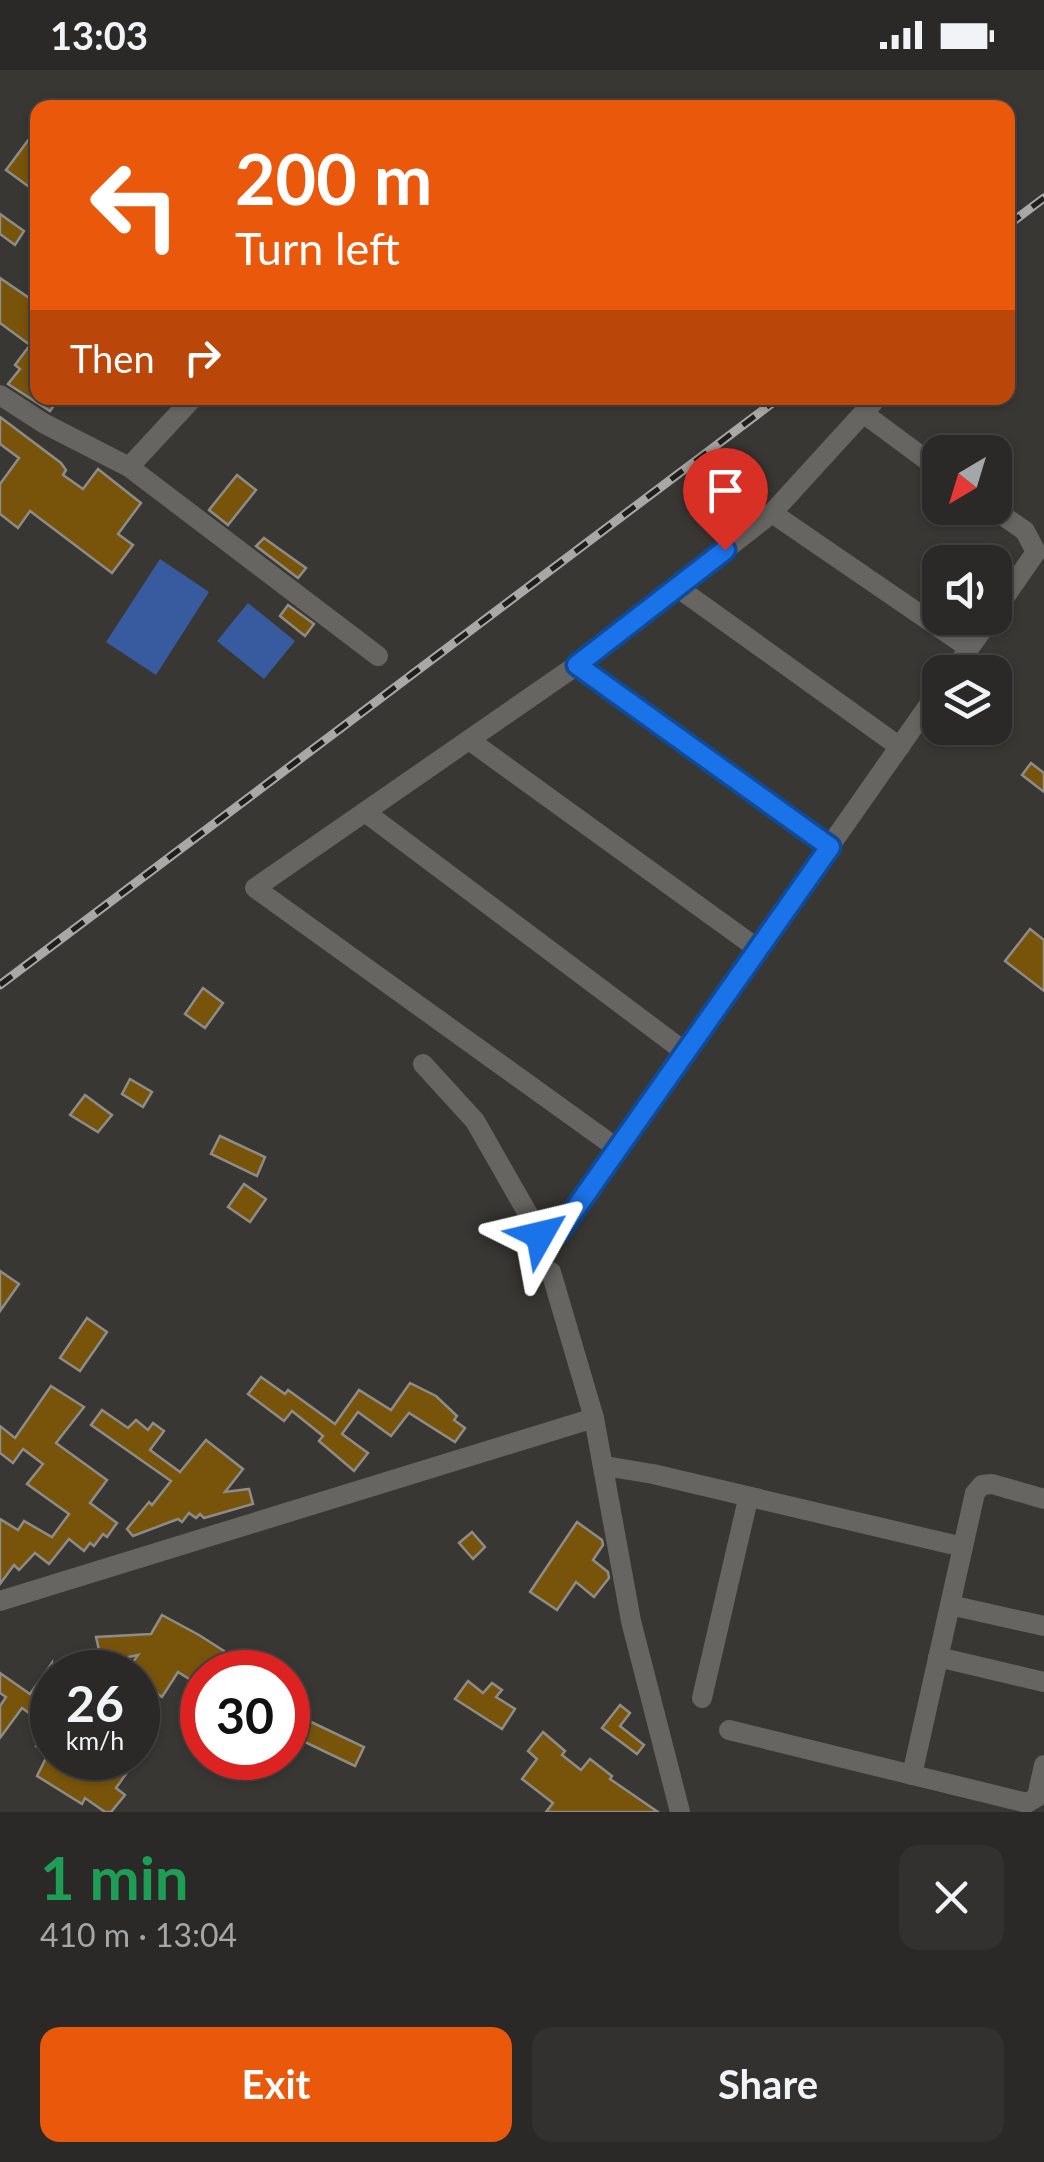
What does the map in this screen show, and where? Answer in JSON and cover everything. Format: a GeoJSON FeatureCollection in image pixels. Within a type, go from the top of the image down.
{"type":"FeatureCollection","features":[{"type":"Feature","properties":{"kind":"street"},"geometry":{"type":"LineString","coordinates":[[0,395],[45,424],[128,467],[378,656]]}},
{"type":"Feature","properties":{"kind":"street"},"geometry":{"type":"LineString","coordinates":[[128,467],[186,405]]}},
{"type":"Feature","properties":{"kind":"street"},"geometry":{"type":"LineString","coordinates":[[618,1148],[255,888],[577,665],[678,586],[772,512],[870,406],[922,454]]}},
{"type":"Feature","properties":{"kind":"street"},"geometry":{"type":"LineString","coordinates":[[772,512],[970,648]]}},
{"type":"Feature","properties":{"kind":"street"},"geometry":{"type":"LineString","coordinates":[[1012,522],[1024,531],[1036,552],[1012,587]]}},
{"type":"Feature","properties":{"kind":"street"},"geometry":{"type":"LineString","coordinates":[[678,586],[900,746]]}},
{"type":"Feature","properties":{"kind":"street"},"geometry":{"type":"LineString","coordinates":[[965,655],[979,635]]}},
{"type":"Feature","properties":{"kind":"street"},"geometry":{"type":"LineString","coordinates":[[577,665],[830,847]]}},
{"type":"Feature","properties":{"kind":"street"},"geometry":{"type":"LineString","coordinates":[[423,1064],[475,1120],[540,1235],[559,1232],[922,715]]}},
{"type":"Feature","properties":{"kind":"street"},"geometry":{"type":"LineString","coordinates":[[469,740],[758,949]]}},
{"type":"Feature","properties":{"kind":"street"},"geometry":{"type":"LineString","coordinates":[[365,812],[686,1052]]}},
{"type":"Feature","properties":{"kind":"street"},"geometry":{"type":"LineString","coordinates":[[551,1272],[594,1418],[632,1621],[680,1812]]}},
{"type":"Feature","properties":{"kind":"street"},"geometry":{"type":"LineString","coordinates":[[0,1600],[594,1418]]}},
{"type":"Feature","properties":{"kind":"street"},"geometry":{"type":"LineString","coordinates":[[604,1466],[963,1547]]}},
{"type":"Feature","properties":{"kind":"street"},"geometry":{"type":"LineString","coordinates":[[912,1775],[975,1492],[982,1485],[992,1484],[1044,1499]]}},
{"type":"Feature","properties":{"kind":"street"},"geometry":{"type":"LineString","coordinates":[[702,1698],[748,1499]]}},
{"type":"Feature","properties":{"kind":"street"},"geometry":{"type":"LineString","coordinates":[[950,1605],[1044,1626]]}},
{"type":"Feature","properties":{"kind":"street"},"geometry":{"type":"LineString","coordinates":[[938,1657],[1044,1682]]}},
{"type":"Feature","properties":{"kind":"street"},"geometry":{"type":"LineString","coordinates":[[729,1730],[1027,1803],[1038,1797],[1044,1765]]}},
{"type":"Feature","properties":{"kind":"water"},"geometry":{"type":"Polygon","coordinates":[[[160,559],[209,592],[156,675],[106,642],[160,559]]]}},
{"type":"Feature","properties":{"kind":"water"},"geometry":{"type":"Polygon","coordinates":[[[248,603],[295,641],[264,679],[217,641],[248,603]]]}},
{"type":"Feature","properties":{"kind":"building"},"geometry":{"type":"Polygon","coordinates":[[[30,138],[30,188],[6,170],[30,138]]]}},
{"type":"Feature","properties":{"kind":"building"},"geometry":{"type":"Polygon","coordinates":[[[0,214],[24,231],[15,245],[0,234],[0,214]]]}},
{"type":"Feature","properties":{"kind":"building"},"geometry":{"type":"Polygon","coordinates":[[[0,278],[30,299],[30,345],[0,323],[0,278]]]}},
{"type":"Feature","properties":{"kind":"building"},"geometry":{"type":"Polygon","coordinates":[[[30,345],[30,398],[8,384],[20,369],[15,365],[30,345]]]}},
{"type":"Feature","properties":{"kind":"building"},"geometry":{"type":"Polygon","coordinates":[[[0,417],[61,463],[66,470],[63,475],[83,489],[98,469],[141,503],[118,534],[133,545],[112,573],[30,511],[18,528],[0,514],[0,484],[19,458],[0,444],[0,417]]]}},
{"type":"Feature","properties":{"kind":"building"},"geometry":{"type":"Polygon","coordinates":[[[237,475],[256,490],[228,525],[209,510],[237,475]]]}},
{"type":"Feature","properties":{"kind":"building"},"geometry":{"type":"Polygon","coordinates":[[[264,538],[306,568],[298,578],[256,546],[264,538]]]}},
{"type":"Feature","properties":{"kind":"building"},"geometry":{"type":"Polygon","coordinates":[[[288,605],[314,624],[305,636],[280,616],[288,605]]]}},
{"type":"Feature","properties":{"kind":"building"},"geometry":{"type":"Polygon","coordinates":[[[1031,763],[1044,773],[1044,792],[1022,775],[1031,763]]]}},
{"type":"Feature","properties":{"kind":"building"},"geometry":{"type":"Polygon","coordinates":[[[1030,929],[1044,940],[1044,991],[1005,961],[1030,929]]]}},
{"type":"Feature","properties":{"kind":"building"},"geometry":{"type":"Polygon","coordinates":[[[203,988],[223,1003],[205,1028],[185,1014],[203,988]]]}},
{"type":"Feature","properties":{"kind":"building"},"geometry":{"type":"Polygon","coordinates":[[[130,1079],[152,1092],[143,1107],[122,1094],[130,1079]]]}},
{"type":"Feature","properties":{"kind":"building"},"geometry":{"type":"Polygon","coordinates":[[[85,1095],[112,1115],[98,1132],[70,1115],[85,1095]]]}},
{"type":"Feature","properties":{"kind":"building"},"geometry":{"type":"Polygon","coordinates":[[[220,1136],[265,1157],[257,1176],[211,1154],[220,1136]]]}},
{"type":"Feature","properties":{"kind":"building"},"geometry":{"type":"Polygon","coordinates":[[[244,1184],[266,1199],[250,1222],[228,1207],[244,1184]]]}},
{"type":"Feature","properties":{"kind":"building"},"geometry":{"type":"Polygon","coordinates":[[[0,1271],[19,1284],[0,1311],[0,1271]]]}},
{"type":"Feature","properties":{"kind":"building"},"geometry":{"type":"Polygon","coordinates":[[[87,1318],[107,1332],[80,1371],[60,1358],[87,1318]]]}},
{"type":"Feature","properties":{"kind":"building"},"geometry":{"type":"Polygon","coordinates":[[[261,1377],[285,1394],[288,1390],[335,1424],[359,1390],[391,1410],[410,1383],[436,1396],[465,1428],[455,1442],[409,1413],[391,1436],[358,1412],[342,1434],[368,1453],[354,1471],[319,1441],[323,1436],[292,1411],[284,1421],[248,1394],[261,1377]]]}},
{"type":"Feature","properties":{"kind":"building"},"geometry":{"type":"Polygon","coordinates":[[[51,1386],[84,1407],[56,1443],[107,1480],[90,1503],[117,1523],[107,1537],[103,1534],[84,1551],[69,1539],[49,1564],[35,1553],[19,1570],[14,1565],[0,1584],[0,1519],[18,1530],[24,1521],[52,1537],[69,1514],[27,1484],[43,1464],[23,1449],[13,1463],[0,1453],[0,1426],[15,1438],[51,1386]]]}},
{"type":"Feature","properties":{"kind":"building"},"geometry":{"type":"Polygon","coordinates":[[[102,1410],[128,1428],[136,1420],[148,1430],[153,1423],[164,1431],[150,1450],[180,1472],[206,1440],[243,1469],[225,1492],[249,1489],[253,1504],[204,1518],[189,1513],[182,1522],[178,1519],[133,1536],[127,1529],[171,1481],[91,1425],[102,1410]]]}},
{"type":"Feature","properties":{"kind":"building"},"geometry":{"type":"Polygon","coordinates":[[[577,1522],[602,1540],[593,1560],[608,1572],[609,1578],[594,1597],[576,1582],[557,1610],[530,1592],[577,1522]]]}},
{"type":"Feature","properties":{"kind":"building"},"geometry":{"type":"Polygon","coordinates":[[[472,1532],[485,1547],[473,1559],[459,1543],[472,1532]]]}},
{"type":"Feature","properties":{"kind":"building"},"geometry":{"type":"Polygon","coordinates":[[[162,1615],[223,1650],[180,1650],[180,1673],[162,1697],[160,1650],[99,1650],[96,1637],[151,1634],[162,1615]]]}},
{"type":"Feature","properties":{"kind":"building"},"geometry":{"type":"Polygon","coordinates":[[[0,1673],[30,1694],[30,1714],[22,1708],[0,1738],[0,1706],[6,1697],[0,1693],[0,1673]]]}},
{"type":"Feature","properties":{"kind":"building"},"geometry":{"type":"Polygon","coordinates":[[[468,1681],[483,1693],[492,1683],[502,1690],[496,1697],[515,1709],[502,1729],[455,1699],[468,1681]]]}},
{"type":"Feature","properties":{"kind":"building"},"geometry":{"type":"Polygon","coordinates":[[[620,1705],[630,1713],[620,1726],[644,1745],[637,1754],[602,1728],[620,1705]]]}},
{"type":"Feature","properties":{"kind":"building"},"geometry":{"type":"Polygon","coordinates":[[[310,1721],[364,1747],[355,1766],[310,1745],[310,1721]]]}},
{"type":"Feature","properties":{"kind":"building"},"geometry":{"type":"Polygon","coordinates":[[[543,1732],[581,1770],[590,1759],[612,1776],[610,1779],[658,1812],[546,1812],[553,1803],[522,1779],[537,1759],[528,1751],[543,1732]]]}},
{"type":"Feature","properties":{"kind":"building"},"geometry":{"type":"Polygon","coordinates":[[[43,1780],[122,1780],[116,1788],[125,1795],[111,1812],[85,1798],[82,1804],[43,1780]]]}},
{"type":"Feature","properties":{"kind":"railway"},"geometry":{"type":"LineString","coordinates":[[1015,220],[1044,198]]}},
{"type":"Feature","properties":{"kind":"railway"},"geometry":{"type":"LineString","coordinates":[[0,985],[770,405]]}},
{"type":"Feature","properties":{"kind":"route"},"geometry":{"type":"LineString","coordinates":[[540,1235],[559,1232],[830,847],[577,665],[725,550]]}}]}
